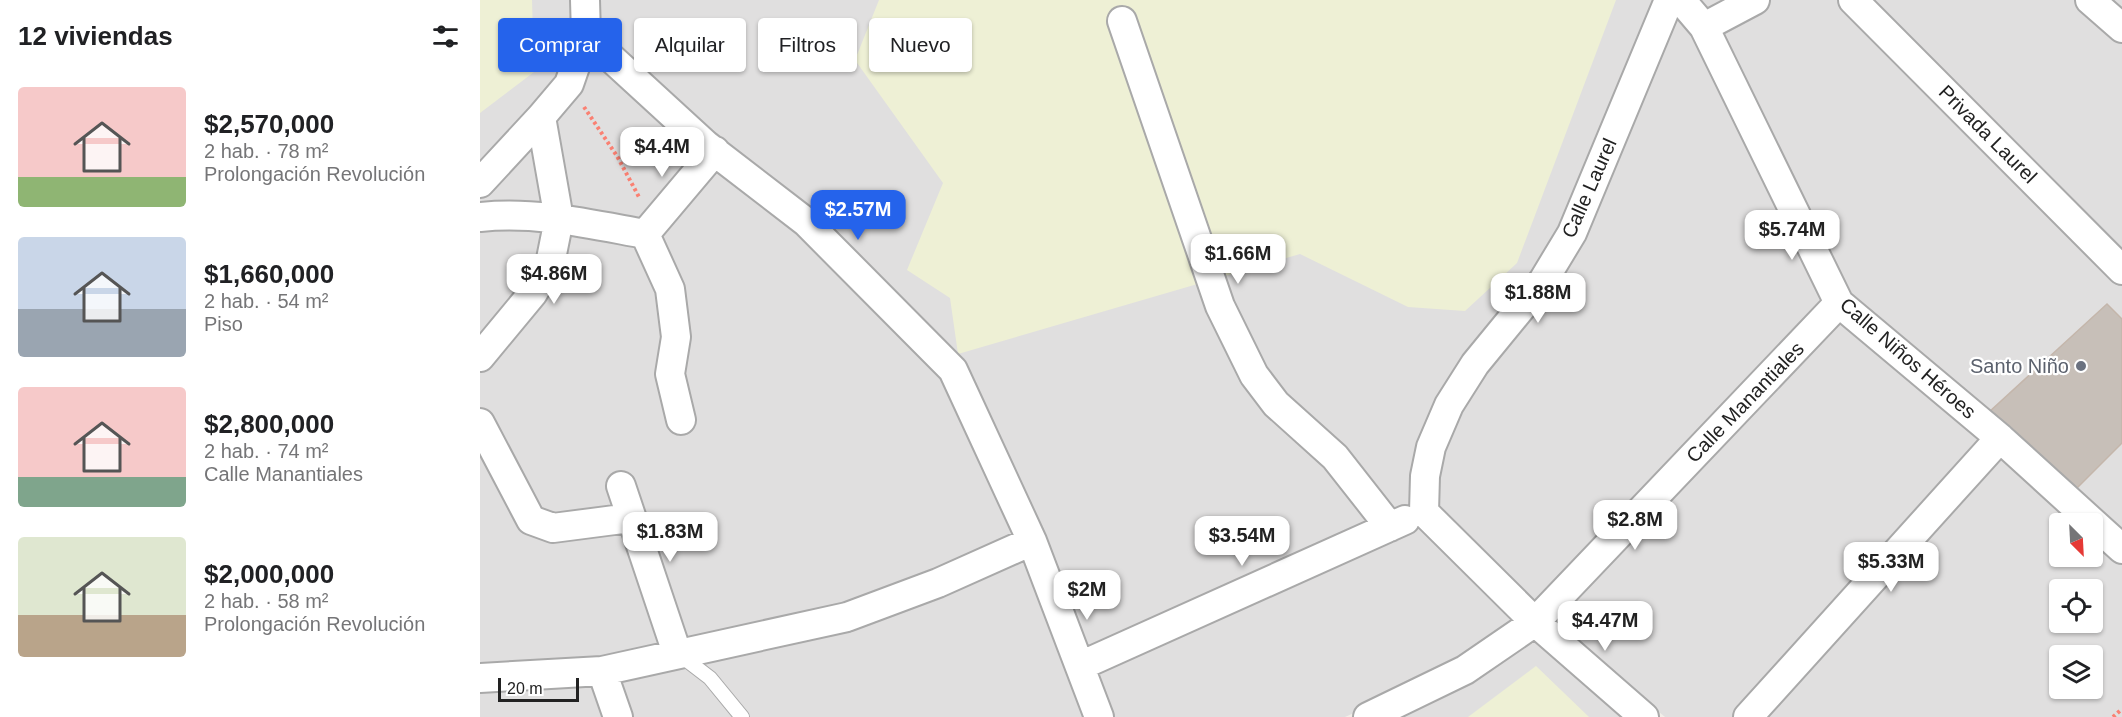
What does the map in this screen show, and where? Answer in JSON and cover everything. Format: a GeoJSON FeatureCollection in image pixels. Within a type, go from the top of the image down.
{"type":"FeatureCollection","features":[{"type":"Feature","properties":{"kind":"street"},"geometry":{"type":"LineString","coordinates":[[585,0],[586,18]]}},
{"type":"Feature","properties":{"kind":"street","name":"Calle Laurel"},"geometry":{"type":"LineString","coordinates":[[1424,512],[1425,476],[1431,447],[1449,405],[1475,364],[1543,281],[1572,233],[1669,0]]}},
{"type":"Feature","properties":{"kind":"street","name":"Calle Niños Héroes"},"geometry":{"type":"LineString","coordinates":[[1681,0],[1704,27],[1839,303],[2000,438],[2122,549]]}},
{"type":"Feature","properties":{"kind":"street"},"geometry":{"type":"LineString","coordinates":[[1704,27],[1755,0]]}},
{"type":"Feature","properties":{"kind":"street","name":"Privada Laurel"},"geometry":{"type":"LineString","coordinates":[[1852,0],[2122,270]]}},
{"type":"Feature","properties":{"kind":"street"},"geometry":{"type":"LineString","coordinates":[[2090,0],[2122,28]]}},
{"type":"Feature","properties":{"kind":"street"},"geometry":{"type":"LineString","coordinates":[[1122,21],[1220,306],[1254,375],[1276,404],[1335,457],[1390,527]]}},
{"type":"Feature","properties":{"kind":"street"},"geometry":{"type":"LineString","coordinates":[[622,67],[715,152],[806,222],[953,370],[1032,541],[1099,717]]}},
{"type":"Feature","properties":{"kind":"street"},"geometry":{"type":"LineString","coordinates":[[480,183],[569,84],[573,72]]}},
{"type":"Feature","properties":{"kind":"street"},"geometry":{"type":"LineString","coordinates":[[480,357],[533,293],[550,264],[559,219],[541,117]]}},
{"type":"Feature","properties":{"kind":"street"},"geometry":{"type":"LineString","coordinates":[[645,234],[715,152]]}},
{"type":"Feature","properties":{"kind":"street"},"geometry":{"type":"LineString","coordinates":[[480,217],[511,214],[559,219],[645,234]]}},
{"type":"Feature","properties":{"kind":"street"},"geometry":{"type":"LineString","coordinates":[[645,234],[670,290],[676,337],[670,374],[681,420]]}},
{"type":"Feature","properties":{"kind":"street","name":"Calle Manantiales"},"geometry":{"type":"LineString","coordinates":[[1368,717],[1465,670],[1535,622],[1839,303]]}},
{"type":"Feature","properties":{"kind":"street"},"geometry":{"type":"LineString","coordinates":[[480,423],[531,520],[553,528],[630,518]]}},
{"type":"Feature","properties":{"kind":"street"},"geometry":{"type":"LineString","coordinates":[[1748,717],[2000,438]]}},
{"type":"Feature","properties":{"kind":"street"},"geometry":{"type":"LineString","coordinates":[[621,486],[677,653]]}},
{"type":"Feature","properties":{"kind":"street"},"geometry":{"type":"LineString","coordinates":[[1080,666],[1424,512],[1535,622],[1644,717]]}},
{"type":"Feature","properties":{"kind":"street"},"geometry":{"type":"LineString","coordinates":[[480,678],[602,671],[847,617],[938,583],[1032,541]]}},
{"type":"Feature","properties":{"kind":"street"},"geometry":{"type":"LineString","coordinates":[[602,671],[618,717]]}},
{"type":"Feature","properties":{"kind":"lane"},"geometry":{"type":"LineString","coordinates":[[677,653],[710,678],[742,717]]}},
{"type":"Feature","properties":{"kind":"path"},"geometry":{"type":"LineString","coordinates":[[569,84],[638,192],[645,234]]}},
{"type":"Feature","properties":{"kind":"path"},"geometry":{"type":"LineString","coordinates":[[2113,717],[2122,709]]}},
{"type":"Feature","properties":{"kind":"shaded area"},"geometry":{"type":"Polygon","coordinates":[[[480,0],[1661,0],[1695,32],[1825,300],[1515,626],[1466,662],[1345,717],[480,717],[480,0]]]}},
{"type":"Feature","properties":{"kind":"shaded area"},"geometry":{"type":"Polygon","coordinates":[[[1695,0],[2122,0],[2122,717],[1665,717],[1551,621],[1838,321],[1695,0]]]}},
{"type":"Feature","properties":{"kind":"shaded area"},"geometry":{"type":"Polygon","coordinates":[[[1541,639],[1637,717],[1388,717],[1541,639]]]}},
{"type":"Feature","properties":{"kind":"green space"},"geometry":{"type":"Polygon","coordinates":[[[480,0],[532,0],[532,18],[498,18],[498,72],[534,72],[480,113],[480,0]]]}},
{"type":"Feature","properties":{"kind":"green space"},"geometry":{"type":"Polygon","coordinates":[[[879,0],[1616,0],[1517,263],[1465,311],[1408,307],[1300,254],[958,354],[950,298],[907,270],[943,183],[857,63],[857,55],[869,25],[869,72],[972,72],[972,18],[872,18],[879,0]]]}},
{"type":"Feature","properties":{"kind":"green space"},"geometry":{"type":"Polygon","coordinates":[[[1536,666],[1589,717],[1468,717],[1536,666]]]}},
{"type":"Feature","properties":{"kind":"building","name":"Santo Niño"},"geometry":{"type":"Polygon","coordinates":[[[2107,304],[2122,319],[2122,443],[2077,488],[1988,413],[2107,304]]]}},
{"type":"Feature","properties":{"kind":"place","name":"Santo Niño"},"geometry":{"type":"Point","coordinates":[2081,366]}}]}
